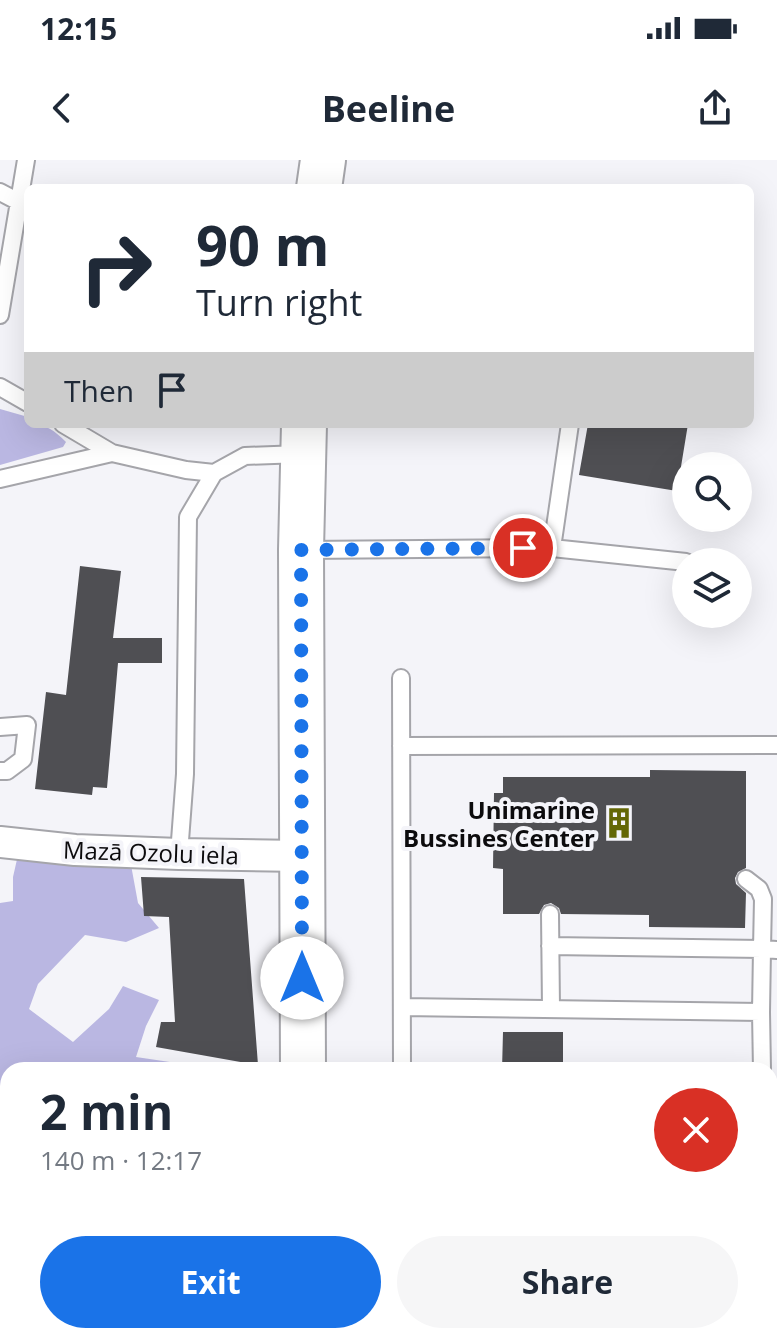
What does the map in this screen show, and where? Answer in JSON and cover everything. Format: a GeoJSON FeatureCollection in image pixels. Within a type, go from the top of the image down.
{"type":"FeatureCollection","features":[{"type":"Feature","properties":{"kind":"main road"},"geometry":{"type":"LineString","coordinates":[[320,184],[323,160]]}},
{"type":"Feature","properties":{"kind":"main road"},"geometry":{"type":"LineString","coordinates":[[303,1062],[301,550],[304,439]]}},
{"type":"Feature","properties":{"kind":"street","name":"Mazā Ozolu iela"},"geometry":{"type":"LineString","coordinates":[[0,842],[75,850],[302,856]]}},
{"type":"Feature","properties":{"kind":"lane"},"geometry":{"type":"LineString","coordinates":[[0,315],[26,160]]}},
{"type":"Feature","properties":{"kind":"lane"},"geometry":{"type":"LineString","coordinates":[[0,192],[19,202]]}},
{"type":"Feature","properties":{"kind":"lane"},"geometry":{"type":"LineString","coordinates":[[0,387],[24,401]]}},
{"type":"Feature","properties":{"kind":"lane"},"geometry":{"type":"LineString","coordinates":[[70,428],[112,453],[186,470],[214,473]]}},
{"type":"Feature","properties":{"kind":"lane"},"geometry":{"type":"LineString","coordinates":[[552,548],[569,428]]}},
{"type":"Feature","properties":{"kind":"lane"},"geometry":{"type":"LineString","coordinates":[[179,854],[185,774],[188,517],[214,473],[245,456],[304,439]]}},
{"type":"Feature","properties":{"kind":"lane"},"geometry":{"type":"LineString","coordinates":[[0,479],[112,453]]}},
{"type":"Feature","properties":{"kind":"lane"},"geometry":{"type":"LineString","coordinates":[[301,550],[552,548],[672,561]]}},
{"type":"Feature","properties":{"kind":"lane"},"geometry":{"type":"LineString","coordinates":[[401,678],[402,1062]]}},
{"type":"Feature","properties":{"kind":"lane"},"geometry":{"type":"LineString","coordinates":[[0,727],[27,725],[23,759],[7,771],[0,771]]}},
{"type":"Feature","properties":{"kind":"lane"},"geometry":{"type":"LineString","coordinates":[[401,746],[777,745]]}},
{"type":"Feature","properties":{"kind":"lane"},"geometry":{"type":"LineString","coordinates":[[746,879],[759,889],[763,899],[770,950],[761,1012],[762,1062]]}},
{"type":"Feature","properties":{"kind":"lane"},"geometry":{"type":"LineString","coordinates":[[550,914],[551,1008]]}},
{"type":"Feature","properties":{"kind":"lane"},"geometry":{"type":"LineString","coordinates":[[550,946],[770,950]]}},
{"type":"Feature","properties":{"kind":"lane"},"geometry":{"type":"LineString","coordinates":[[402,1007],[761,1012]]}},
{"type":"Feature","properties":{"kind":"shaded area"},"geometry":{"type":"Polygon","coordinates":[[[0,409],[24,416],[24,428],[49,428],[66,442],[63,447],[0,465],[0,409]]]}},
{"type":"Feature","properties":{"kind":"shaded area"},"geometry":{"type":"Polygon","coordinates":[[[18,855],[131,865],[138,903],[159,928],[126,942],[85,935],[38,984],[29,1009],[73,1042],[109,1009],[123,986],[159,1000],[136,1057],[170,1062],[0,1062],[0,903],[13,901],[13,877],[18,855]]]}},
{"type":"Feature","properties":{"kind":"building"},"geometry":{"type":"Polygon","coordinates":[[[587,428],[687,428],[683,452],[672,452],[672,490],[579,475],[587,428]]]}},
{"type":"Feature","properties":{"kind":"building"},"geometry":{"type":"Polygon","coordinates":[[[80,566],[121,571],[113,638],[162,638],[162,663],[118,663],[107,788],[93,787],[92,795],[35,789],[46,692],[66,695],[80,566]]]}},
{"type":"Feature","properties":{"kind":"building","name":"Unimarine Bussines Center"},"geometry":{"type":"Polygon","coordinates":[[[650,770],[746,771],[746,868],[738,872],[735,878],[736,884],[746,893],[745,928],[649,927],[649,915],[561,914],[559,908],[551,903],[544,905],[539,914],[503,914],[503,869],[493,868],[494,793],[503,793],[503,777],[650,777],[650,770]]]}},
{"type":"Feature","properties":{"kind":"building"},"geometry":{"type":"Polygon","coordinates":[[[141,877],[244,879],[258,1062],[241,1062],[156,1047],[161,1022],[175,1022],[169,917],[144,916],[141,877]]]}},
{"type":"Feature","properties":{"kind":"building"},"geometry":{"type":"Polygon","coordinates":[[[503,1032],[563,1032],[563,1062],[502,1062],[503,1032]]]}},
{"type":"Feature","properties":{"kind":"place","name":"Unimarine Bussines Center"},"geometry":{"type":"Point","coordinates":[619,823]}},
{"type":"Feature","properties":{"kind":"route"},"geometry":{"type":"LineString","coordinates":[[302,978],[301,550],[523,548]]}}]}
